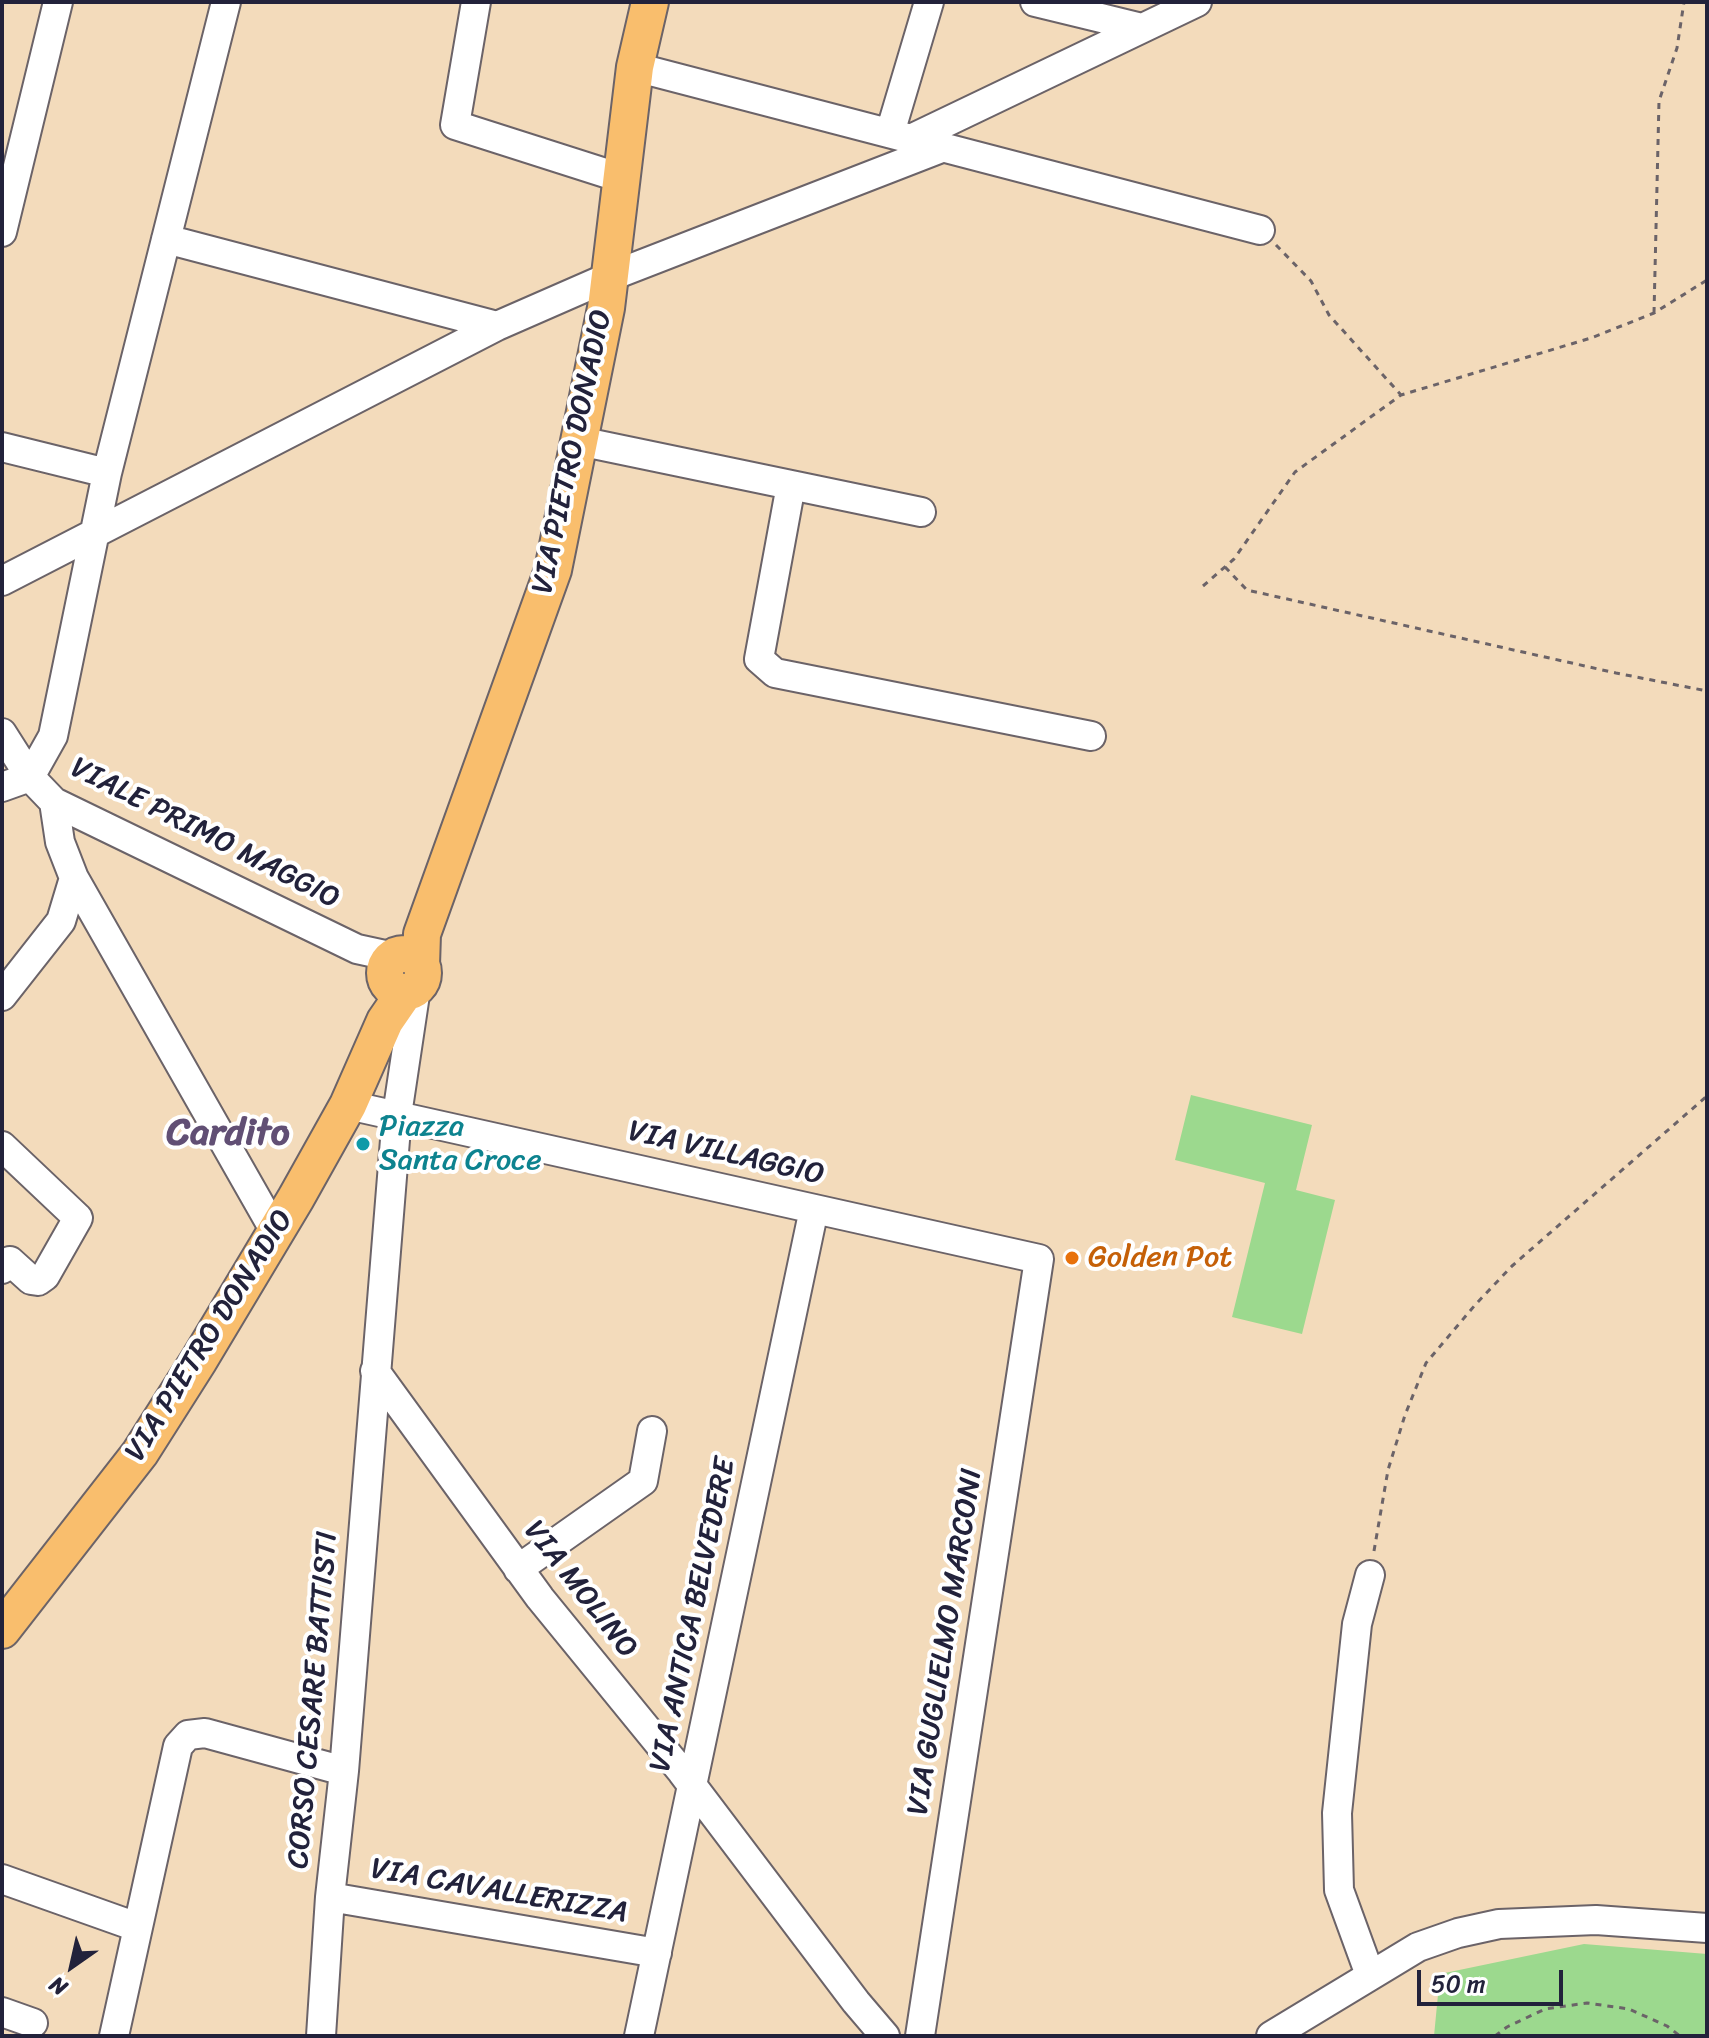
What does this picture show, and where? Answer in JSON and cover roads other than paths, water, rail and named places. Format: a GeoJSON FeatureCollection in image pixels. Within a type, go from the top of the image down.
{"type":"FeatureCollection","features":[{"type":"Feature","properties":{"kind":"main road","name":"VIA PIETRO DONADIO"},"geometry":{"type":"LineString","coordinates":[[2,1630],[140,1453],[276,1233],[348,1105],[402,974],[553,570],[609,277],[635,67],[650,2]]}},
{"type":"Feature","properties":{"kind":"street"},"geometry":{"type":"LineString","coordinates":[[2,232],[58,2]]}},
{"type":"Feature","properties":{"kind":"street"},"geometry":{"type":"LineString","coordinates":[[2,787],[30,777],[53,736],[107,473],[226,2]]}},
{"type":"Feature","properties":{"kind":"street"},"geometry":{"type":"LineString","coordinates":[[476,2],[455,125],[621,178]]}},
{"type":"Feature","properties":{"kind":"street"},"geometry":{"type":"LineString","coordinates":[[901,136],[929,2]]}},
{"type":"Feature","properties":{"kind":"street"},"geometry":{"type":"LineString","coordinates":[[1035,2],[1142,28]]}},
{"type":"Feature","properties":{"kind":"street"},"geometry":{"type":"LineString","coordinates":[[901,136],[1197,2]]}},
{"type":"Feature","properties":{"kind":"street"},"geometry":{"type":"LineString","coordinates":[[635,67],[1260,230]]}},
{"type":"Feature","properties":{"kind":"street"},"geometry":{"type":"LineString","coordinates":[[2,581],[497,326],[609,277],[944,147]]}},
{"type":"Feature","properties":{"kind":"street"},"geometry":{"type":"LineString","coordinates":[[166,239],[497,326]]}},
{"type":"Feature","properties":{"kind":"street"},"geometry":{"type":"LineString","coordinates":[[579,441],[921,512]]}},
{"type":"Feature","properties":{"kind":"street"},"geometry":{"type":"LineString","coordinates":[[2,447],[107,473]]}},
{"type":"Feature","properties":{"kind":"street"},"geometry":{"type":"LineString","coordinates":[[791,485],[759,659],[775,673],[1091,736]]}},
{"type":"Feature","properties":{"kind":"street","name":"VIALE PRIMO MAGGIO"},"geometry":{"type":"LineString","coordinates":[[2,733],[30,777],[54,802],[357,949],[402,974]]}},
{"type":"Feature","properties":{"kind":"street"},"geometry":{"type":"LineString","coordinates":[[54,802],[60,842],[74,878],[276,1233]]}},
{"type":"Feature","properties":{"kind":"street"},"geometry":{"type":"LineString","coordinates":[[2,996],[61,921],[74,878]]}},
{"type":"Feature","properties":{"kind":"street","name":"CORSO CESARE BATTISTI"},"geometry":{"type":"LineString","coordinates":[[321,2036],[330,1897],[344,1771],[397,1115],[402,974]]}},
{"type":"Feature","properties":{"kind":"street","name":"VIA VILLAGGIO"},"geometry":{"type":"LineString","coordinates":[[348,1105],[1039,1259]]}},
{"type":"Feature","properties":{"kind":"street"},"geometry":{"type":"LineString","coordinates":[[2,1146],[78,1218],[45,1276],[38,1281],[31,1280],[10,1261],[2,1269]]}},
{"type":"Feature","properties":{"kind":"street","name":"VIA ANTICA BELVEDERE"},"geometry":{"type":"LineString","coordinates":[[639,2036],[814,1209]]}},
{"type":"Feature","properties":{"kind":"street","name":"VIA GUGLIELMO MARCONI"},"geometry":{"type":"LineString","coordinates":[[920,2036],[1039,1259]]}},
{"type":"Feature","properties":{"kind":"street","name":"VIA MOLINO"},"geometry":{"type":"LineString","coordinates":[[375,1371],[518,1569],[692,1786],[885,2036]]}},
{"type":"Feature","properties":{"kind":"street"},"geometry":{"type":"LineString","coordinates":[[518,1569],[643,1481],[652,1431]]}},
{"type":"Feature","properties":{"kind":"street"},"geometry":{"type":"LineString","coordinates":[[1370,1575],[1357,1624],[1337,1813],[1339,1890],[1370,1975]]}},
{"type":"Feature","properties":{"kind":"street"},"geometry":{"type":"LineString","coordinates":[[114,2036],[178,1746],[188,1735],[205,1733],[344,1771]]}},
{"type":"Feature","properties":{"kind":"street"},"geometry":{"type":"LineString","coordinates":[[2,1879],[137,1927]]}},
{"type":"Feature","properties":{"kind":"street","name":"VIA CAVALLERIZZA"},"geometry":{"type":"LineString","coordinates":[[330,1897],[657,1953]]}},
{"type":"Feature","properties":{"kind":"street"},"geometry":{"type":"LineString","coordinates":[[1271,2036],[1418,1947],[1499,1924],[1596,1920],[1707,1928]]}},
{"type":"Feature","properties":{"kind":"street"},"geometry":{"type":"LineString","coordinates":[[2,2012],[33,2023]]}},
{"type":"Feature","properties":{"kind":"place","name":"Piazza Santa Croce"},"geometry":{"type":"Point","coordinates":[363,1144]}},
{"type":"Feature","properties":{"kind":"place","name":"Golden Pot"},"geometry":{"type":"Point","coordinates":[1072,1258]}},
{"type":"Feature","properties":{"kind":"district","name":"Cardito"},"geometry":{"type":"Point","coordinates":[228,1134]}}]}
